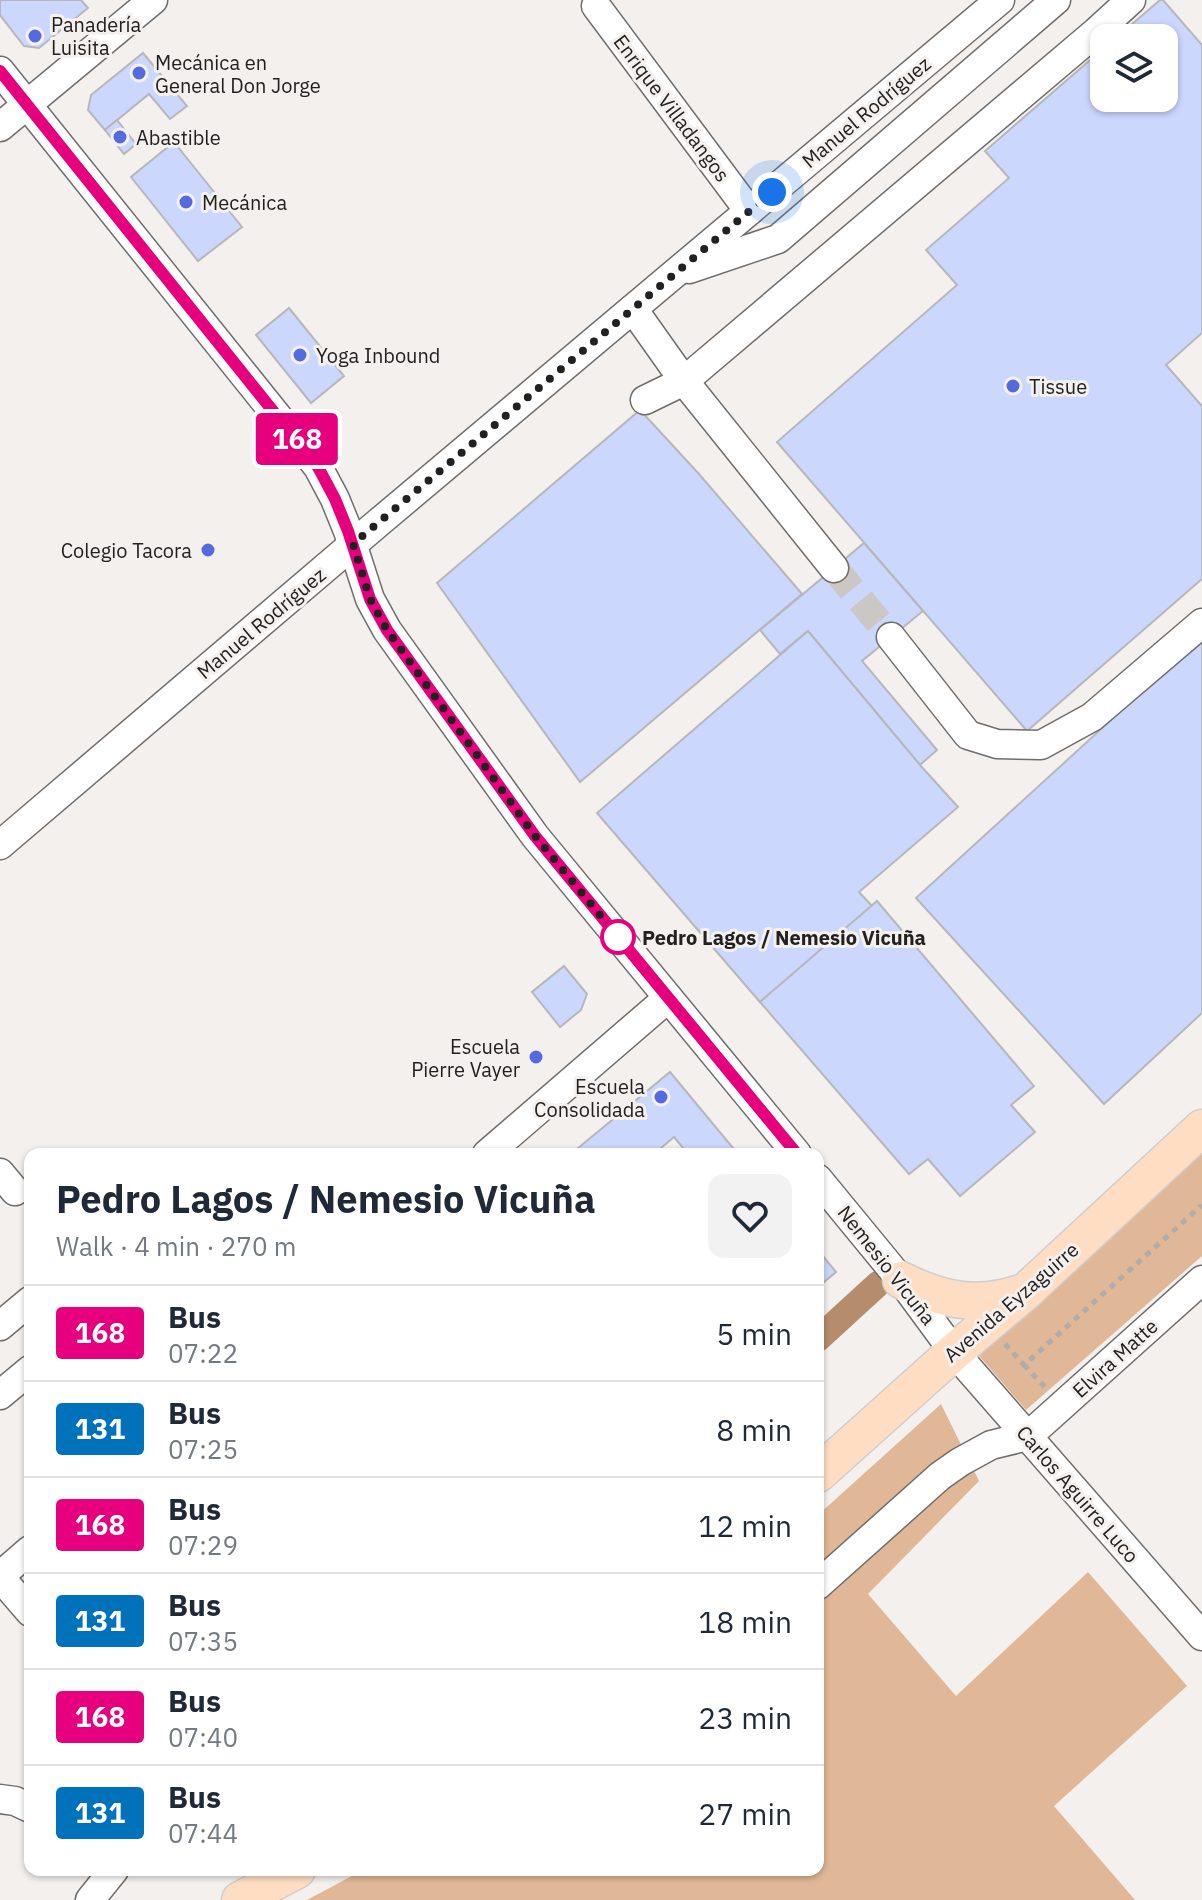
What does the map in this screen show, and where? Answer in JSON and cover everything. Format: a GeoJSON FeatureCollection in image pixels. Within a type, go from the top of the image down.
{"type":"FeatureCollection","features":[{"type":"Feature","properties":{"kind":"main road","name":"Avenida Eyzaguirre"},"geometry":{"type":"LineString","coordinates":[[824,1469],[1025,1292],[1202,1128]]}},
{"type":"Feature","properties":{"kind":"main road"},"geometry":{"type":"LineString","coordinates":[[901,1280],[933,1294],[970,1301],[1007,1298],[1025,1292]]}},
{"type":"Feature","properties":{"kind":"main road"},"geometry":{"type":"LineString","coordinates":[[251,1886],[280,1876]]}},
{"type":"Feature","properties":{"kind":"street"},"geometry":{"type":"LineString","coordinates":[[0,127],[153,0]]}},
{"type":"Feature","properties":{"kind":"street","name":"Manuel Rodríguez"},"geometry":{"type":"LineString","coordinates":[[0,845],[1000,0]]}},
{"type":"Feature","properties":{"kind":"street"},"geometry":{"type":"LineString","coordinates":[[673,275],[778,239],[1056,0]]}},
{"type":"Feature","properties":{"kind":"street"},"geometry":{"type":"LineString","coordinates":[[645,400],[684,381],[1131,0]]}},
{"type":"Feature","properties":{"kind":"street","name":"Enrique Villadangos"},"geometry":{"type":"LineString","coordinates":[[596,6],[749,211]]}},
{"type":"Feature","properties":{"kind":"street"},"geometry":{"type":"LineString","coordinates":[[0,71],[308,453],[332,491],[370,599],[387,630],[535,836],[792,1148]]}},
{"type":"Feature","properties":{"kind":"street"},"geometry":{"type":"LineString","coordinates":[[633,309],[684,381],[834,568]]}},
{"type":"Feature","properties":{"kind":"street"},"geometry":{"type":"LineString","coordinates":[[891,637],[968,735],[997,744],[1041,745],[1092,717],[1202,623]]}},
{"type":"Feature","properties":{"kind":"street"},"geometry":{"type":"LineString","coordinates":[[494,1148],[668,998]]}},
{"type":"Feature","properties":{"kind":"street","name":"Nemesio Vicuña"},"geometry":{"type":"LineString","coordinates":[[824,1186],[901,1280],[954,1352]]}},
{"type":"Feature","properties":{"kind":"street","name":"Elvira Matte"},"geometry":{"type":"LineString","coordinates":[[1028,1436],[1202,1280]]}},
{"type":"Feature","properties":{"kind":"street"},"geometry":{"type":"LineString","coordinates":[[0,1326],[24,1306]]}},
{"type":"Feature","properties":{"kind":"street","name":"Carlos Aguirre Luco"},"geometry":{"type":"LineString","coordinates":[[954,1352],[1202,1636]]}},
{"type":"Feature","properties":{"kind":"street"},"geometry":{"type":"LineString","coordinates":[[0,1395],[24,1375]]}},
{"type":"Feature","properties":{"kind":"street"},"geometry":{"type":"LineString","coordinates":[[824,1580],[940,1476],[991,1445],[1028,1436]]}},
{"type":"Feature","properties":{"kind":"street"},"geometry":{"type":"LineString","coordinates":[[24,1555],[0,1577],[24,1605]]}},
{"type":"Feature","properties":{"kind":"street"},"geometry":{"type":"LineString","coordinates":[[0,1799],[24,1805]]}},
{"type":"Feature","properties":{"kind":"street"},"geometry":{"type":"LineString","coordinates":[[90,1900],[109,1876]]}},
{"type":"Feature","properties":{"kind":"path"},"geometry":{"type":"LineString","coordinates":[[987,1324],[1024,1365],[1202,1205]]}},
{"type":"Feature","properties":{"kind":"shaded area"},"geometry":{"type":"Polygon","coordinates":[[[1202,1148],[1202,1256],[1026,1410],[974,1350],[1202,1148]]]}},
{"type":"Feature","properties":{"kind":"shaded area"},"geometry":{"type":"Polygon","coordinates":[[[941,1404],[979,1481],[868,1594],[956,1696],[1088,1572],[1187,1686],[1054,1806],[1135,1900],[307,1900],[352,1876],[824,1876],[824,1510],[941,1404]]]}},
{"type":"Feature","properties":{"kind":"building"},"geometry":{"type":"Polygon","coordinates":[[[0,0],[81,0],[88,8],[39,48],[24,46],[0,15],[0,0]]]}},
{"type":"Feature","properties":{"kind":"building","name":"Tissue"},"geometry":{"type":"Polygon","coordinates":[[[1163,0],[1202,45],[1202,333],[1166,365],[1202,406],[1202,579],[1027,731],[777,442],[957,285],[926,250],[1009,178],[985,151],[1090,60],[1090,112],[1178,112],[1178,24],[1132,24],[1163,0]]]}},
{"type":"Feature","properties":{"kind":"building","name":"Mecánica en General Don Jorge"},"geometry":{"type":"Polygon","coordinates":[[[143,53],[187,106],[170,119],[149,94],[105,130],[88,110],[91,95],[143,53]]]}},
{"type":"Feature","properties":{"kind":"building","name":"Abastible"},"geometry":{"type":"Polygon","coordinates":[[[117,120],[136,144],[124,154],[105,130],[117,120]]]}},
{"type":"Feature","properties":{"kind":"building","name":"Mecánica"},"geometry":{"type":"Polygon","coordinates":[[[174,142],[242,227],[198,261],[131,177],[174,142]]]}},
{"type":"Feature","properties":{"kind":"building","name":"Yoga Inbound"},"geometry":{"type":"Polygon","coordinates":[[[289,308],[344,376],[311,403],[256,335],[289,308]]]}},
{"type":"Feature","properties":{"kind":"building"},"geometry":{"type":"Polygon","coordinates":[[[640,410],[802,594],[580,782],[437,583],[640,410]]]}},
{"type":"Feature","properties":{"kind":"building"},"geometry":{"type":"Polygon","coordinates":[[[864,543],[923,611],[862,661],[937,750],[920,765],[808,631],[780,654],[760,630],[864,543]]]}},
{"type":"Feature","properties":{"kind":"building"},"geometry":{"type":"Polygon","coordinates":[[[808,631],[958,807],[859,892],[872,906],[760,1002],[597,813],[808,631]]]}},
{"type":"Feature","properties":{"kind":"building"},"geometry":{"type":"Polygon","coordinates":[[[1202,637],[1202,1013],[1104,1104],[916,898],[1202,637]]]}},
{"type":"Feature","properties":{"kind":"building"},"geometry":{"type":"Polygon","coordinates":[[[877,901],[1034,1086],[1011,1105],[1035,1132],[960,1196],[928,1159],[909,1174],[760,1002],[877,901]]]}},
{"type":"Feature","properties":{"kind":"building"},"geometry":{"type":"Polygon","coordinates":[[[564,966],[587,994],[581,1010],[560,1027],[532,992],[564,966]]]}},
{"type":"Feature","properties":{"kind":"building"},"geometry":{"type":"Polygon","coordinates":[[[670,1072],[733,1148],[683,1148],[674,1137],[661,1148],[578,1148],[670,1072]]]}},
{"type":"Feature","properties":{"kind":"building"},"geometry":{"type":"Polygon","coordinates":[[[824,1257],[836,1272],[824,1282],[824,1257]]]}},
{"type":"Feature","properties":{"kind":"waterway"},"geometry":{"type":"LineString","coordinates":[[824,1334],[878,1284]]}},
{"type":"Feature","properties":{"kind":"tunnel"},"geometry":{"type":"LineString","coordinates":[[834,568],[891,637]]}},
{"type":"Feature","properties":{"kind":"bus line","name":"168"},"geometry":{"type":"LineString","coordinates":[[0,71],[318,467],[348,531],[370,599],[387,630],[518,814],[792,1148]]}},
{"type":"Feature","properties":{"kind":"place","name":"Panadería Luisita"},"geometry":{"type":"Point","coordinates":[35,36]}},
{"type":"Feature","properties":{"kind":"place","name":"Mecánica en General Don Jorge"},"geometry":{"type":"Point","coordinates":[139,73]}},
{"type":"Feature","properties":{"kind":"place","name":"Abastible"},"geometry":{"type":"Point","coordinates":[120,137]}},
{"type":"Feature","properties":{"kind":"place","name":"Mecánica"},"geometry":{"type":"Point","coordinates":[186,202]}},
{"type":"Feature","properties":{"kind":"place","name":"Yoga Inbound"},"geometry":{"type":"Point","coordinates":[300,355]}},
{"type":"Feature","properties":{"kind":"place","name":"Tissue"},"geometry":{"type":"Point","coordinates":[1013,386]}},
{"type":"Feature","properties":{"kind":"place","name":"Colegio Tacora"},"geometry":{"type":"Point","coordinates":[208,550]}},
{"type":"Feature","properties":{"kind":"place","name":"Pedro Lagos / Nemesio Vicuña"},"geometry":{"type":"Point","coordinates":[618,937]}},
{"type":"Feature","properties":{"kind":"place","name":"Escuela Pierre Vayer"},"geometry":{"type":"Point","coordinates":[536,1057]}},
{"type":"Feature","properties":{"kind":"place","name":"Escuela Consolidada"},"geometry":{"type":"Point","coordinates":[661,1097]}},
{"type":"Feature","properties":{"kind":"route"},"geometry":{"type":"LineString","coordinates":[[618,937],[501,791],[387,630],[370,599],[353,544],[772,192]]}}]}
